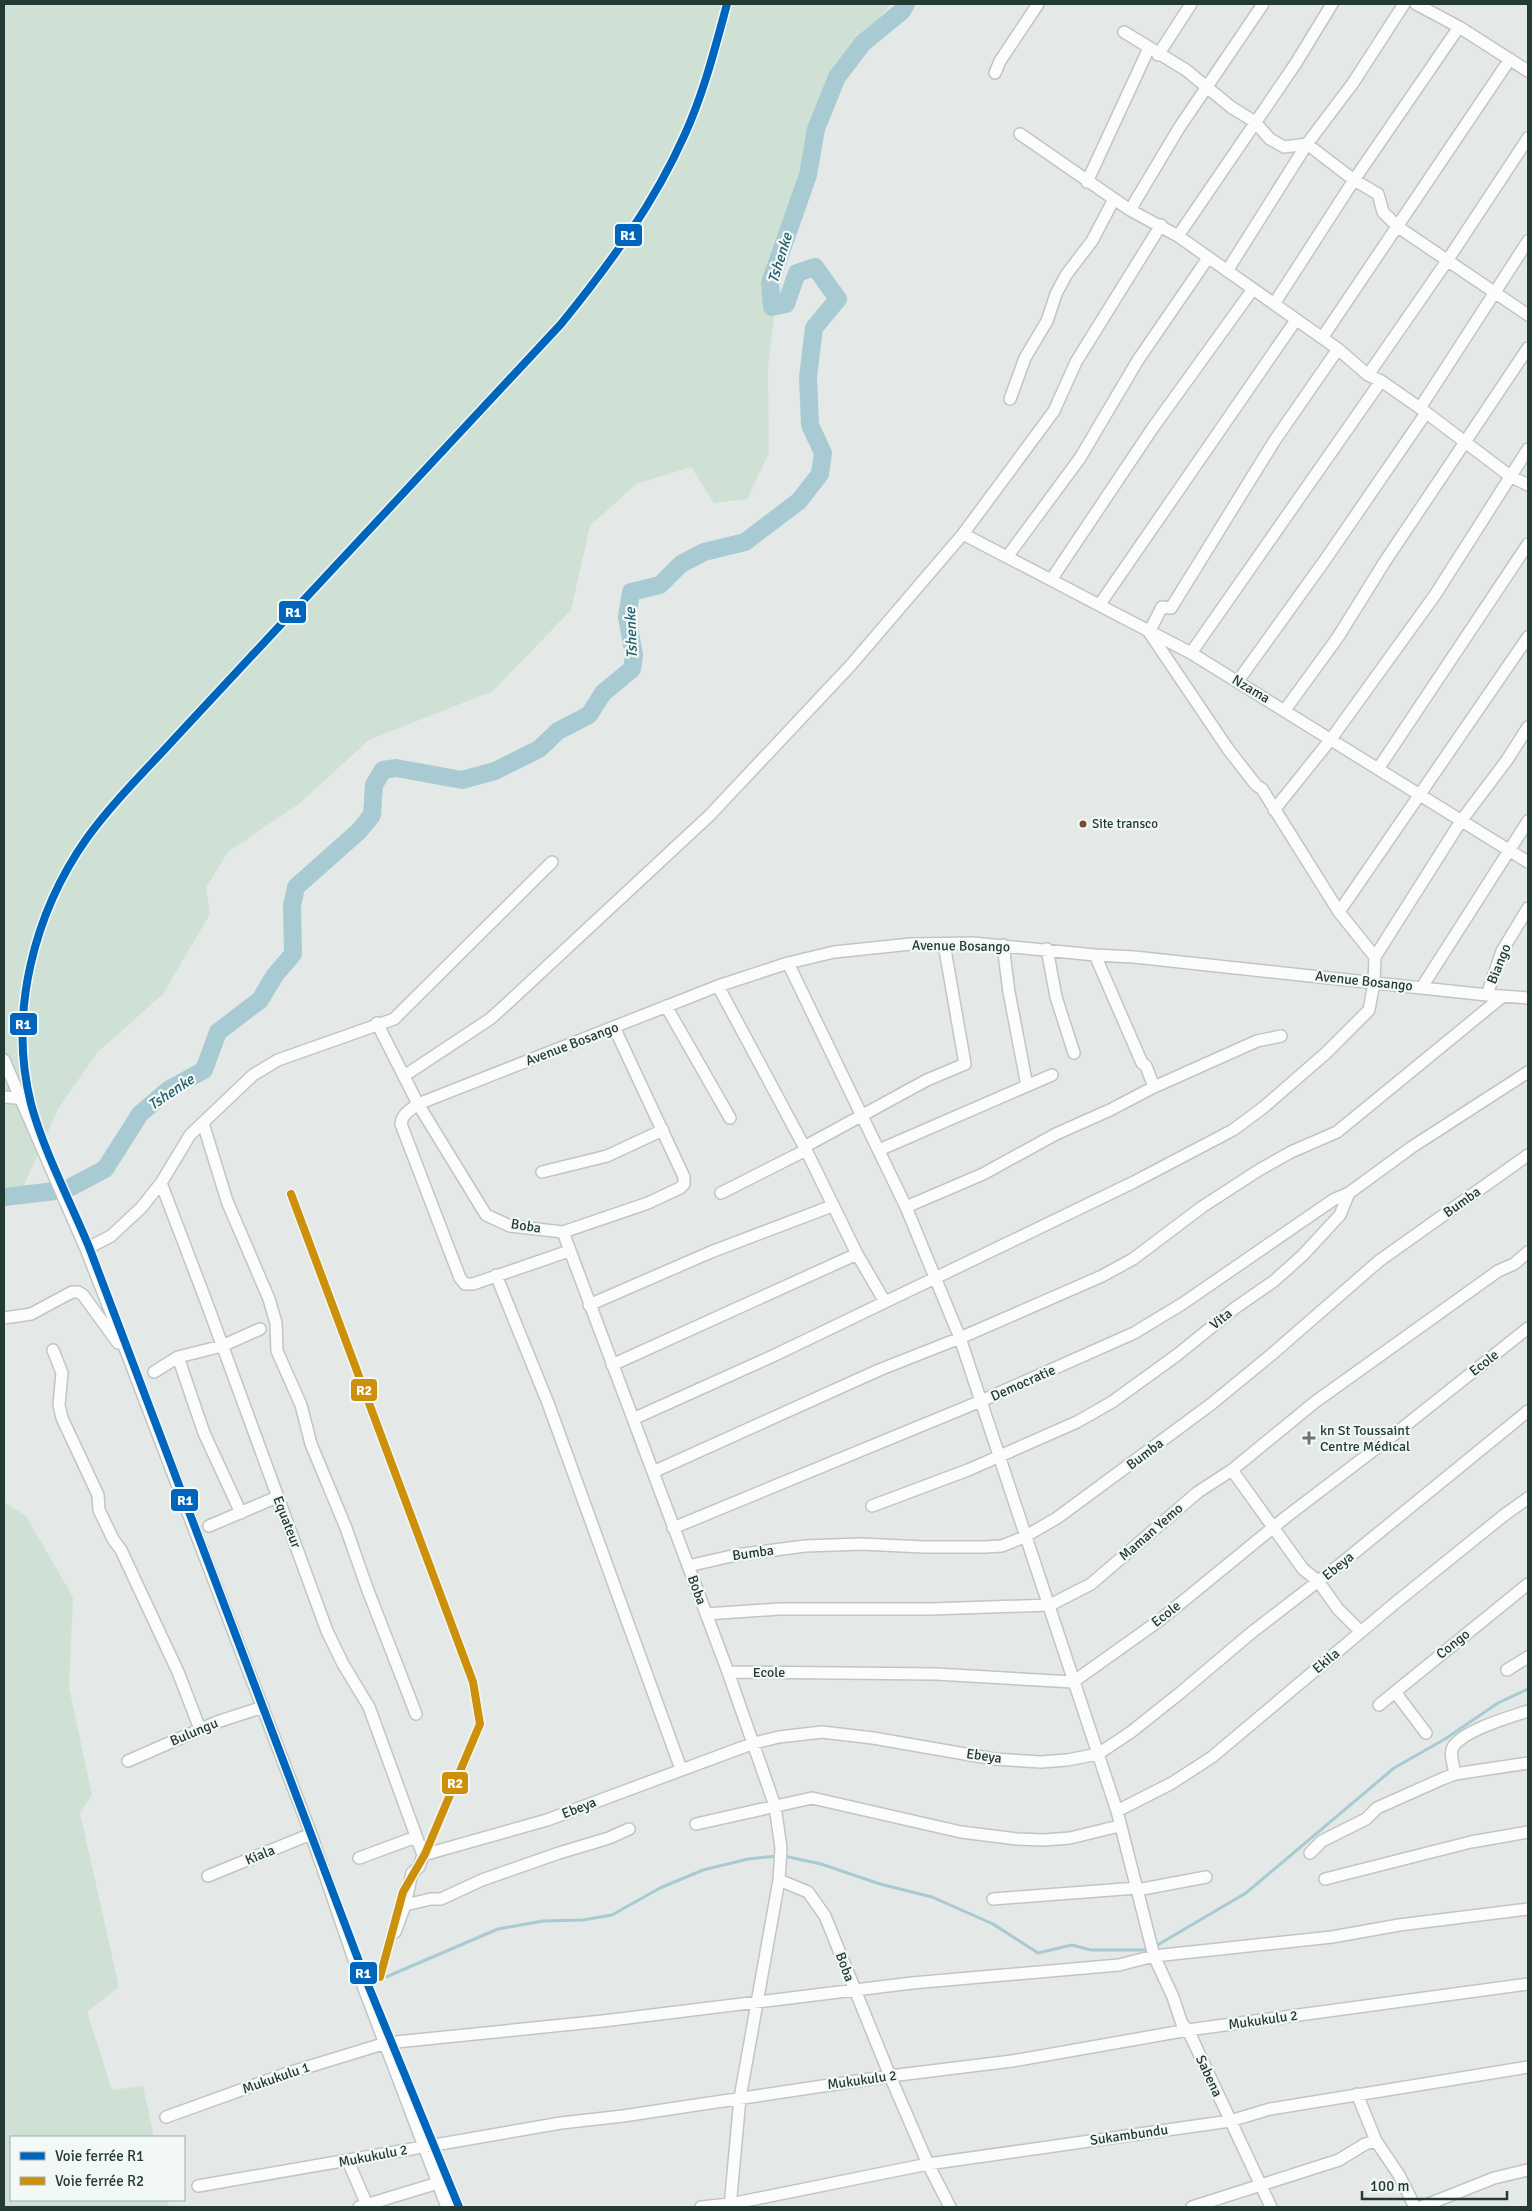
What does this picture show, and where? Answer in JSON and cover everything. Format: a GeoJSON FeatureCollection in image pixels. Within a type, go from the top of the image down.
{"type":"FeatureCollection","features":[{"type":"Feature","properties":{"kind":"street"},"geometry":{"type":"LineString","coordinates":[[995,73],[1000,61],[1038,4]]}},
{"type":"Feature","properties":{"kind":"street"},"geometry":{"type":"LineString","coordinates":[[1087,182],[1153,51],[1191,4]]}},
{"type":"Feature","properties":{"kind":"street"},"geometry":{"type":"LineString","coordinates":[[1130,210],[1155,166],[1263,4]]}},
{"type":"Feature","properties":{"kind":"street"},"geometry":{"type":"LineString","coordinates":[[1178,236],[1296,63],[1332,4]]}},
{"type":"Feature","properties":{"kind":"street"},"geometry":{"type":"LineString","coordinates":[[1227,271],[1307,144],[1353,83],[1404,4]]}},
{"type":"Feature","properties":{"kind":"street"},"geometry":{"type":"LineString","coordinates":[[1416,4],[1459,27],[1528,71]]}},
{"type":"Feature","properties":{"kind":"street"},"geometry":{"type":"LineString","coordinates":[[1274,304],[1354,180],[1459,27]]}},
{"type":"Feature","properties":{"kind":"street"},"geometry":{"type":"LineString","coordinates":[[1124,32],[1186,70],[1231,107],[1256,122],[1270,139],[1284,147],[1307,144],[1354,180],[1378,194],[1382,212],[1398,227],[1528,315]]}},
{"type":"Feature","properties":{"kind":"street"},"geometry":{"type":"LineString","coordinates":[[1322,338],[1510,59]]}},
{"type":"Feature","properties":{"kind":"street"},"geometry":{"type":"LineString","coordinates":[[1020,134],[1130,210],[1161,225],[1178,236],[1338,349],[1368,375],[1381,381],[1423,410],[1510,476],[1528,485]]}},
{"type":"Feature","properties":{"kind":"street"},"geometry":{"type":"LineString","coordinates":[[1368,375],[1447,261],[1528,138]]}},
{"type":"Feature","properties":{"kind":"street"},"geometry":{"type":"LineString","coordinates":[[1010,400],[1025,358],[1047,321],[1059,288],[1066,275],[1092,241],[1114,199]]}},
{"type":"Feature","properties":{"kind":"street"},"geometry":{"type":"LineString","coordinates":[[404,1076],[490,1019],[710,815],[851,665],[963,534],[1054,410],[1076,362],[1161,225]]}},
{"type":"Feature","properties":{"kind":"street"},"geometry":{"type":"LineString","coordinates":[[1238,681],[1325,560],[1423,410],[1494,291],[1528,241]]}},
{"type":"Feature","properties":{"kind":"street"},"geometry":{"type":"LineString","coordinates":[[1007,557],[1080,458],[1138,360],[1208,258]]}},
{"type":"Feature","properties":{"kind":"street"},"geometry":{"type":"LineString","coordinates":[[1051,580],[1152,429],[1253,289]]}},
{"type":"Feature","properties":{"kind":"street"},"geometry":{"type":"LineString","coordinates":[[1100,604],[1296,320]]}},
{"type":"Feature","properties":{"kind":"street"},"geometry":{"type":"LineString","coordinates":[[1285,710],[1338,637],[1384,563],[1528,348]]}},
{"type":"Feature","properties":{"kind":"street"},"geometry":{"type":"LineString","coordinates":[[1338,349],[1275,440],[1171,608],[1162,607],[1149,632],[1228,749],[1256,785],[1262,789],[1339,912],[1375,958]]}},
{"type":"Feature","properties":{"kind":"street"},"geometry":{"type":"LineString","coordinates":[[1192,653],[1381,381]]}},
{"type":"Feature","properties":{"kind":"street"},"geometry":{"type":"LineString","coordinates":[[1274,810],[1331,739],[1435,595],[1528,449]]}},
{"type":"Feature","properties":{"kind":"street","name":"Nzama"},"geometry":{"type":"LineString","coordinates":[[963,534],[1192,653],[1528,862]]}},
{"type":"Feature","properties":{"kind":"street"},"geometry":{"type":"LineString","coordinates":[[1378,769],[1528,544]]}},
{"type":"Feature","properties":{"kind":"street"},"geometry":{"type":"LineString","coordinates":[[1339,912],[1528,637]]}},
{"type":"Feature","properties":{"kind":"street"},"geometry":{"type":"LineString","coordinates":[[633,1419],[775,1355],[1134,1182],[1249,1120],[1326,1052],[1369,1010],[1374,983],[1375,958],[1461,821],[1507,760],[1528,727]]}},
{"type":"Feature","properties":{"kind":"street"},"geometry":{"type":"LineString","coordinates":[[1422,987],[1528,821]]}},
{"type":"Feature","properties":{"kind":"street"},"geometry":{"type":"LineString","coordinates":[[86,1249],[111,1236],[126,1223],[160,1183],[190,1135],[253,1075],[278,1060],[394,1019],[552,862]]}},
{"type":"Feature","properties":{"kind":"street","name":"Biango"},"geometry":{"type":"LineString","coordinates":[[1486,995],[1502,950],[1528,908]]}},
{"type":"Feature","properties":{"kind":"street","name":"Avenue Bosango"},"geometry":{"type":"LineString","coordinates":[[418,1104],[718,986],[788,962],[834,952],[911,944],[1003,945],[1528,998]]}},
{"type":"Feature","properties":{"kind":"street"},"geometry":{"type":"LineString","coordinates":[[721,1193],[927,1080],[965,1064],[944,944]]}},
{"type":"Feature","properties":{"kind":"street"},"geometry":{"type":"LineString","coordinates":[[1003,945],[1009,992],[1027,1086]]}},
{"type":"Feature","properties":{"kind":"street"},"geometry":{"type":"LineString","coordinates":[[1047,949],[1056,997],[1074,1053]]}},
{"type":"Feature","properties":{"kind":"street"},"geometry":{"type":"LineString","coordinates":[[1094,955],[1154,1087]]}},
{"type":"Feature","properties":{"kind":"street","name":"Sabena"},"geometry":{"type":"LineString","coordinates":[[788,962],[906,1207],[960,1338],[1024,1537],[1050,1605],[1073,1682],[1117,1811],[1119,1826],[1154,1956],[1173,1997],[1182,2024],[1188,2030],[1271,2207]]}},
{"type":"Feature","properties":{"kind":"street"},"geometry":{"type":"LineString","coordinates":[[718,986],[805,1148],[857,1254],[885,1302]]}},
{"type":"Feature","properties":{"kind":"street"},"geometry":{"type":"LineString","coordinates":[[653,1472],[879,1370],[960,1338],[1102,1276],[1133,1259],[1202,1207],[1259,1170],[1291,1152],[1337,1132],[1503,996]]}},
{"type":"Feature","properties":{"kind":"street"},"geometry":{"type":"LineString","coordinates":[[666,1006],[730,1118]]}},
{"type":"Feature","properties":{"kind":"street","name":"Boba"},"geometry":{"type":"LineString","coordinates":[[377,1024],[418,1104],[486,1215],[510,1226],[563,1232],[754,1743],[775,1806],[781,1848],[779,1880],[808,1892],[833,1934],[853,1990],[928,2164],[950,2207]]}},
{"type":"Feature","properties":{"kind":"street"},"geometry":{"type":"LineString","coordinates":[[563,1232],[648,1203],[680,1188],[684,1184],[684,1177],[614,1027]]}},
{"type":"Feature","properties":{"kind":"street"},"geometry":{"type":"LineString","coordinates":[[906,1207],[982,1174],[1056,1134],[1110,1110],[1154,1087],[1257,1041],[1281,1036]]}},
{"type":"Feature","properties":{"kind":"street"},"geometry":{"type":"LineString","coordinates":[[4,1060],[86,1249],[128,1356],[311,1834],[362,1983],[447,2207]]}},
{"type":"Feature","properties":{"kind":"street","name":"Vita"},"geometry":{"type":"LineString","coordinates":[[872,1506],[936,1484],[1096,1412],[1177,1355],[1235,1308],[1274,1281],[1303,1255],[1340,1214],[1349,1193],[1412,1147],[1528,1072]]}},
{"type":"Feature","properties":{"kind":"street"},"geometry":{"type":"LineString","coordinates":[[879,1150],[1052,1075]]}},
{"type":"Feature","properties":{"kind":"street"},"geometry":{"type":"LineString","coordinates":[[4,1097],[16,1098],[19,1095]]}},
{"type":"Feature","properties":{"kind":"street"},"geometry":{"type":"LineString","coordinates":[[418,1104],[406,1112],[401,1124],[460,1278],[465,1284],[473,1284],[569,1251]]}},
{"type":"Feature","properties":{"kind":"street"},"geometry":{"type":"LineString","coordinates":[[203,1123],[227,1201],[269,1299],[276,1323],[276,1351],[301,1406],[311,1444],[346,1528],[416,1714]]}},
{"type":"Feature","properties":{"kind":"street"},"geometry":{"type":"LineString","coordinates":[[542,1172],[607,1156],[663,1130]]}},
{"type":"Feature","properties":{"kind":"street","name":"Bumba"},"geometry":{"type":"LineString","coordinates":[[688,1566],[736,1555],[805,1546],[862,1544],[984,1547],[1002,1546],[1024,1537],[1057,1518],[1210,1405],[1271,1355],[1379,1260],[1528,1155]]}},
{"type":"Feature","properties":{"kind":"street","name":"Equateur"},"geometry":{"type":"LineString","coordinates":[[160,1183],[327,1631],[343,1664],[369,1707],[424,1855]]}},
{"type":"Feature","properties":{"kind":"street","name":"Democratie"},"geometry":{"type":"LineString","coordinates":[[673,1528],[981,1401],[1134,1332],[1182,1304],[1333,1200],[1349,1193]]}},
{"type":"Feature","properties":{"kind":"street"},"geometry":{"type":"LineString","coordinates":[[590,1305],[711,1252],[832,1206]]}},
{"type":"Feature","properties":{"kind":"street","name":"Maman Yemo"},"geometry":{"type":"LineString","coordinates":[[706,1614],[779,1609],[941,1609],[1050,1605],[1091,1584],[1198,1492],[1232,1470],[1316,1402],[1498,1271],[1514,1264],[1528,1252]]}},
{"type":"Feature","properties":{"kind":"street"},"geometry":{"type":"LineString","coordinates":[[612,1364],[857,1254]]}},
{"type":"Feature","properties":{"kind":"street"},"geometry":{"type":"LineString","coordinates":[[496,1276],[548,1403],[681,1769]]}},
{"type":"Feature","properties":{"kind":"street"},"geometry":{"type":"LineString","coordinates":[[4,1318],[31,1314],[72,1292],[78,1292],[83,1295],[128,1356]]}},
{"type":"Feature","properties":{"kind":"street","name":"Ecole"},"geometry":{"type":"LineString","coordinates":[[728,1672],[936,1674],[1073,1682],[1160,1620],[1273,1527],[1528,1328]]}},
{"type":"Feature","properties":{"kind":"street"},"geometry":{"type":"LineString","coordinates":[[154,1372],[178,1358],[222,1346],[260,1329]]}},
{"type":"Feature","properties":{"kind":"street"},"geometry":{"type":"LineString","coordinates":[[53,1350],[62,1373],[59,1405],[66,1427],[98,1495],[99,1510],[113,1539],[121,1550],[178,1672],[200,1729]]}},
{"type":"Feature","properties":{"kind":"street"},"geometry":{"type":"LineString","coordinates":[[178,1358],[208,1442],[241,1513]]}},
{"type":"Feature","properties":{"kind":"street","name":"Ebeya"},"geometry":{"type":"LineString","coordinates":[[424,1855],[547,1820],[681,1769],[754,1743],[779,1737],[822,1732],[873,1738],[994,1759],[1041,1762],[1067,1760],[1098,1754],[1131,1732],[1251,1633],[1527,1415]]}},
{"type":"Feature","properties":{"kind":"street"},"geometry":{"type":"LineString","coordinates":[[1232,1470],[1303,1569],[1318,1581],[1338,1609],[1361,1632]]}},
{"type":"Feature","properties":{"kind":"street"},"geometry":{"type":"LineString","coordinates":[[209,1526],[277,1497]]}},
{"type":"Feature","properties":{"kind":"street","name":"Ekila"},"geometry":{"type":"LineString","coordinates":[[1117,1811],[1172,1784],[1198,1766],[1503,1516],[1528,1498]]}},
{"type":"Feature","properties":{"kind":"street","name":"Congo"},"geometry":{"type":"LineString","coordinates":[[1379,1704],[1528,1584]]}},
{"type":"Feature","properties":{"kind":"street"},"geometry":{"type":"LineString","coordinates":[[1507,1670],[1528,1657]]}},
{"type":"Feature","properties":{"kind":"street"},"geometry":{"type":"LineString","coordinates":[[1395,1692],[1426,1733]]}},
{"type":"Feature","properties":{"kind":"street","name":"Bulungu"},"geometry":{"type":"LineString","coordinates":[[128,1761],[217,1722],[262,1708]]}},
{"type":"Feature","properties":{"kind":"street"},"geometry":{"type":"LineString","coordinates":[[1455,1774],[1451,1754],[1453,1747],[1463,1738],[1491,1723],[1528,1711]]}},
{"type":"Feature","properties":{"kind":"street"},"geometry":{"type":"LineString","coordinates":[[1310,1853],[1322,1841],[1366,1819],[1377,1808],[1455,1774],[1528,1763]]}},
{"type":"Feature","properties":{"kind":"street"},"geometry":{"type":"LineString","coordinates":[[696,1824],[812,1798],[961,1832],[1018,1840],[1070,1838],[1119,1826]]}},
{"type":"Feature","properties":{"kind":"street"},"geometry":{"type":"LineString","coordinates":[[405,1904],[441,1899],[482,1880],[609,1838],[629,1829]]}},
{"type":"Feature","properties":{"kind":"street"},"geometry":{"type":"LineString","coordinates":[[1325,1879],[1471,1842],[1528,1832]]}},
{"type":"Feature","properties":{"kind":"street","name":"Kiala"},"geometry":{"type":"LineString","coordinates":[[208,1876],[311,1834]]}},
{"type":"Feature","properties":{"kind":"street"},"geometry":{"type":"LineString","coordinates":[[358,1858],[416,1837]]}},
{"type":"Feature","properties":{"kind":"street"},"geometry":{"type":"LineString","coordinates":[[395,1932],[405,1904],[412,1873],[419,1867],[424,1855]]}},
{"type":"Feature","properties":{"kind":"street"},"geometry":{"type":"LineString","coordinates":[[993,1899],[1137,1889],[1206,1877]]}},
{"type":"Feature","properties":{"kind":"street"},"geometry":{"type":"LineString","coordinates":[[730,2206],[740,2098],[779,1880]]}},
{"type":"Feature","properties":{"kind":"street","name":"Mukukulu 1"},"geometry":{"type":"LineString","coordinates":[[166,2117],[288,2073],[386,2043],[518,2031],[912,1983],[1119,1965],[1154,1956],[1294,1942],[1399,1924],[1528,1909]]}},
{"type":"Feature","properties":{"kind":"street","name":"Mukukulu 2"},"geometry":{"type":"LineString","coordinates":[[198,2186],[561,2123],[623,2116],[890,2076],[1012,2061],[1188,2030],[1528,1984]]}},
{"type":"Feature","properties":{"kind":"street","name":"Sukambundu"},"geometry":{"type":"LineString","coordinates":[[701,2207],[730,2206],[928,2164],[1230,2121],[1270,2109],[1528,2067]]}},
{"type":"Feature","properties":{"kind":"street"},"geometry":{"type":"LineString","coordinates":[[1357,2094],[1376,2141],[1382,2146],[1415,2207]]}},
{"type":"Feature","properties":{"kind":"street"},"geometry":{"type":"LineString","coordinates":[[1192,2207],[1339,2160],[1365,2144],[1376,2141]]}},
{"type":"Feature","properties":{"kind":"street"},"geometry":{"type":"LineString","coordinates":[[348,2161],[363,2206],[438,2183]]}},
{"type":"Feature","properties":{"kind":"street"},"geometry":{"type":"LineString","coordinates":[[1421,2207],[1494,2178],[1528,2170]]}},
{"type":"Feature","properties":{"kind":"green space"},"geometry":{"type":"Polygon","coordinates":[[[4,4],[891,4],[859,43],[796,198],[776,297],[768,368],[769,453],[747,499],[714,503],[691,467],[636,484],[590,526],[571,610],[493,691],[369,740],[300,803],[228,852],[206,888],[210,914],[163,994],[97,1053],[58,1109],[22,1190],[4,1191],[4,4]]]}},
{"type":"Feature","properties":{"kind":"green space"},"geometry":{"type":"Polygon","coordinates":[[[4,1502],[26,1516],[73,1597],[69,1687],[92,1795],[80,1813],[119,1987],[87,2012],[112,2090],[143,2086],[154,2136],[10,2136],[10,2201],[167,2201],[169,2207],[4,2207],[4,1502]]]}},
{"type":"Feature","properties":{"kind":"waterway","name":"Tshenke"},"geometry":{"type":"LineString","coordinates":[[71,1187],[105,1169],[140,1114],[168,1090],[204,1070],[218,1032],[260,1000],[275,975],[293,954],[292,906],[296,887],[359,831],[372,815],[374,785],[383,770],[396,768],[462,780],[495,771],[539,749],[558,731],[589,715],[603,693],[632,669],[634,655],[627,617],[631,592],[660,585],[681,564],[704,552],[745,542],[799,501],[820,474],[823,453],[810,425],[808,377],[814,328],[838,299],[815,267],[797,273],[786,304],[772,307],[770,283],[808,175],[816,129],[837,77],[863,43],[902,11],[906,4]]}},
{"type":"Feature","properties":{"kind":"waterway","name":"Tshenke"},"geometry":{"type":"LineString","coordinates":[[4,1197],[55,1191]]}},
{"type":"Feature","properties":{"kind":"waterway"},"geometry":{"type":"LineString","coordinates":[[1154,1947],[1246,1893],[1394,1768],[1445,1739],[1498,1703],[1528,1689]]}},
{"type":"Feature","properties":{"kind":"waterway"},"geometry":{"type":"LineString","coordinates":[[386,1977],[498,1929],[543,1921],[583,1920],[612,1915],[660,1888],[703,1870],[748,1859],[777,1856]]}},
{"type":"Feature","properties":{"kind":"waterway"},"geometry":{"type":"LineString","coordinates":[[784,1856],[821,1864],[880,1884],[932,1897],[993,1924],[1038,1953],[1072,1945],[1091,1950],[1149,1950]]}},
{"type":"Feature","properties":{"kind":"railway"},"geometry":{"type":"LineString","coordinates":[[291,1194],[473,1682],[480,1724],[425,1854],[403,1892],[380,1977]]}},
{"type":"Feature","properties":{"kind":"rail line","name":"R1"},"geometry":{"type":"LineString","coordinates":[[459,2207],[366,1980],[89,1247],[36,1122],[25,1070],[23,1035],[25,1000],[30,965],[40,931],[53,898],[68,867],[97,825],[130,786],[561,324],[613,256],[645,209],[673,160],[685,134],[703,86],[727,4]]}},
{"type":"Feature","properties":{"kind":"rail line","name":"R2"},"geometry":{"type":"LineString","coordinates":[[291,1194],[473,1682],[480,1724],[425,1854],[403,1892],[380,1977]]}},
{"type":"Feature","properties":{"kind":"place","name":"Site transco"},"geometry":{"type":"Point","coordinates":[1083,824]}},
{"type":"Feature","properties":{"kind":"place","name":"kn St Toussaint Centre Médical"},"geometry":{"type":"Point","coordinates":[1309,1438]}}]}
